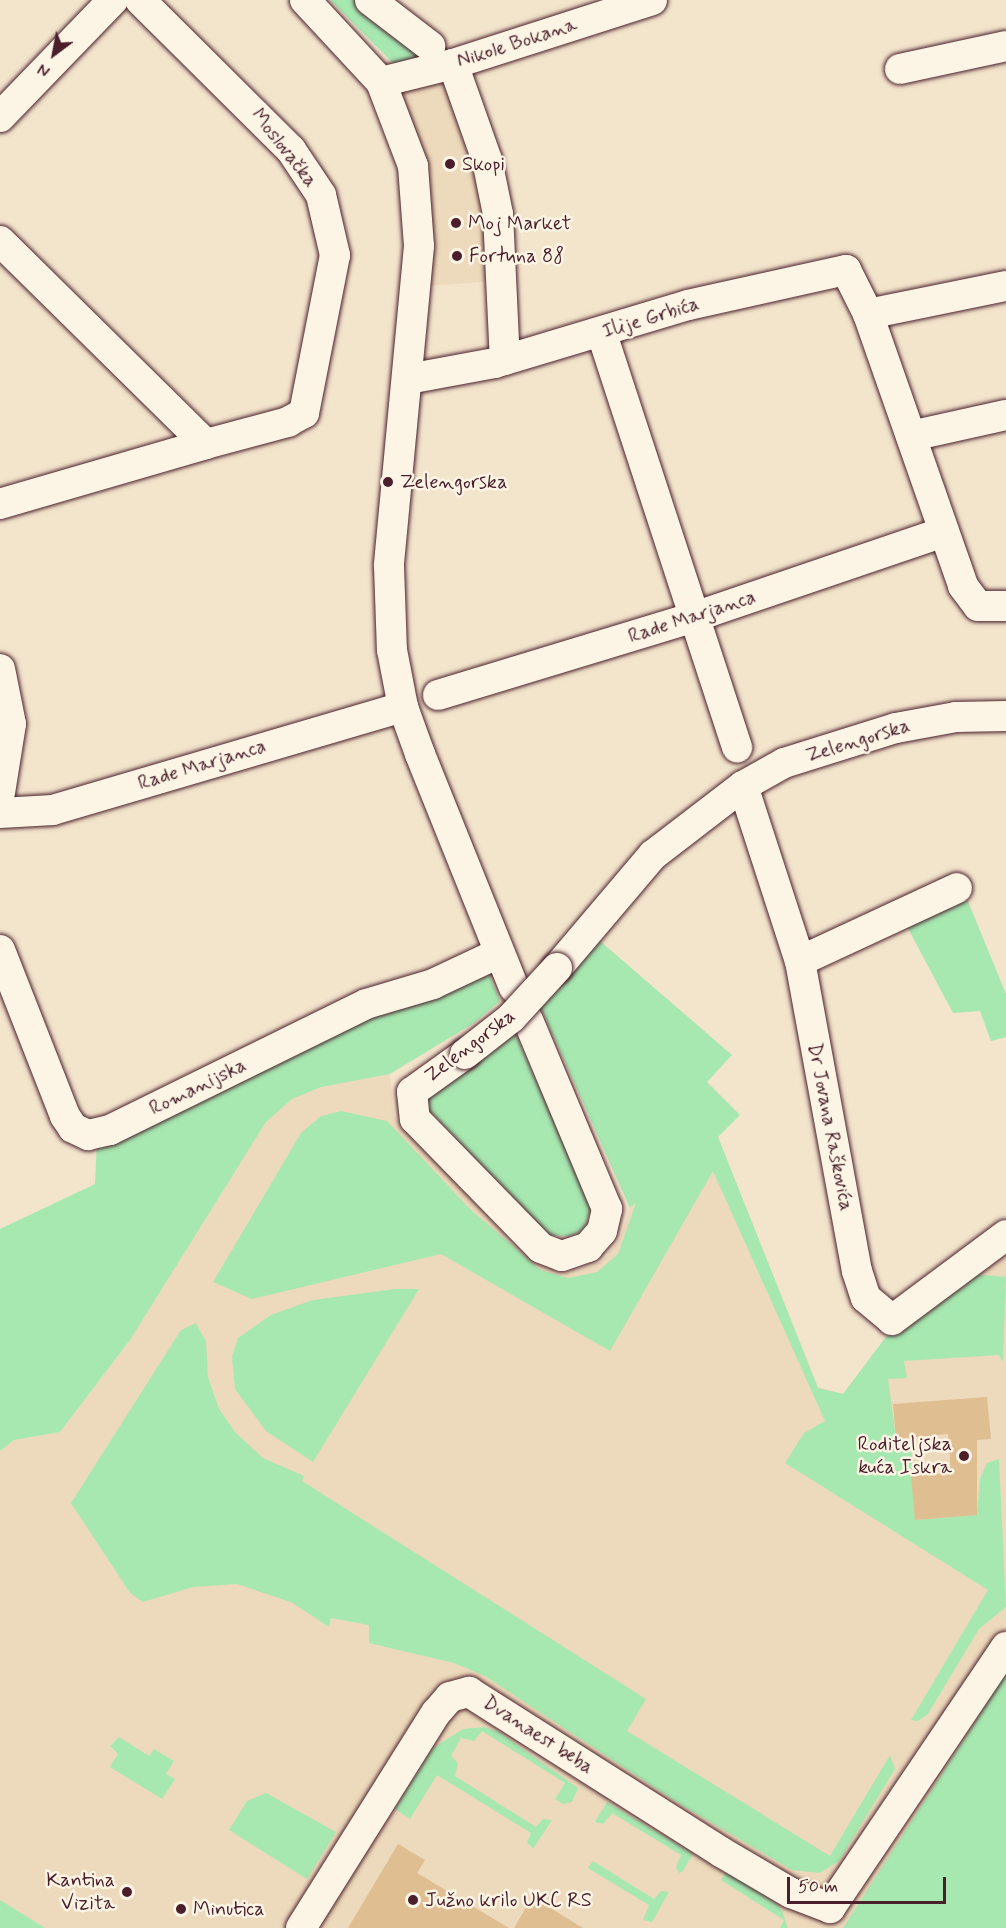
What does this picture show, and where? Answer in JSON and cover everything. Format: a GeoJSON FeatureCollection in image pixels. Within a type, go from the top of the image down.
{"type":"FeatureCollection","features":[{"type":"Feature","properties":{"kind":"street"},"geometry":{"type":"LineString","coordinates":[[0,117],[113,0]]}},
{"type":"Feature","properties":{"kind":"street","name":"Moslovačka"},"geometry":{"type":"LineString","coordinates":[[140,0],[291,150],[321,195],[335,255],[304,413],[288,422],[206,444]]}},
{"type":"Feature","properties":{"kind":"street","name":"Zelengorska"},"geometry":{"type":"LineString","coordinates":[[305,0],[381,82],[408,144],[416,187],[419,246],[389,566],[392,650],[403,707],[514,988]]}},
{"type":"Feature","properties":{"kind":"street"},"geometry":{"type":"LineString","coordinates":[[370,0],[441,55],[487,160],[498,214],[506,360]]}},
{"type":"Feature","properties":{"kind":"street","name":"Nikole Bokana"},"geometry":{"type":"LineString","coordinates":[[381,82],[441,55],[652,0]]}},
{"type":"Feature","properties":{"kind":"street"},"geometry":{"type":"LineString","coordinates":[[900,69],[1006,46]]}},
{"type":"Feature","properties":{"kind":"street"},"geometry":{"type":"LineString","coordinates":[[0,242],[206,444],[0,504]]}},
{"type":"Feature","properties":{"kind":"street","name":"Ilije Grbića"},"geometry":{"type":"LineString","coordinates":[[408,379],[506,360],[602,334],[688,305],[840,269],[849,273],[868,314],[963,586],[992,606]]}},
{"type":"Feature","properties":{"kind":"street"},"geometry":{"type":"LineString","coordinates":[[868,314],[1006,286]]}},
{"type":"Feature","properties":{"kind":"street"},"geometry":{"type":"LineString","coordinates":[[602,334],[691,618],[737,748]]}},
{"type":"Feature","properties":{"kind":"street"},"geometry":{"type":"LineString","coordinates":[[911,436],[1006,415]]}},
{"type":"Feature","properties":{"kind":"street","name":"Rade Marjanca"},"geometry":{"type":"LineString","coordinates":[[438,695],[691,618],[943,532]]}},
{"type":"Feature","properties":{"kind":"street"},"geometry":{"type":"LineString","coordinates":[[0,669],[11,724],[0,793]]}},
{"type":"Feature","properties":{"kind":"street","name":"Rade Marjanca"},"geometry":{"type":"LineString","coordinates":[[0,813],[53,810],[403,707]]}},
{"type":"Feature","properties":{"kind":"street","name":"Zelengorska"},"geometry":{"type":"LineString","coordinates":[[528,1020],[607,1209],[602,1231],[588,1247],[562,1256],[542,1248],[415,1119],[412,1092],[511,1018],[557,968],[653,855],[743,786],[784,764],[896,728],[956,717],[1006,716]]}},
{"type":"Feature","properties":{"kind":"street","name":"Dr Jovana Raškovića"},"geometry":{"type":"LineString","coordinates":[[743,786],[800,961],[857,1271],[871,1304],[887,1319],[897,1317],[1006,1235]]}},
{"type":"Feature","properties":{"kind":"street"},"geometry":{"type":"LineString","coordinates":[[800,961],[957,888]]}},
{"type":"Feature","properties":{"kind":"street","name":"Romanijska"},"geometry":{"type":"LineString","coordinates":[[0,950],[65,1116],[73,1128],[88,1135],[110,1130],[366,1004],[433,984],[499,953]]}},
{"type":"Feature","properties":{"kind":"street","name":"Dvanaest beba"},"geometry":{"type":"LineString","coordinates":[[301,1928],[436,1713],[450,1697],[469,1692],[721,1852],[791,1893],[825,1918],[1006,1647]]}},
{"type":"Feature","properties":{"kind":"shaded area"},"geometry":{"type":"Polygon","coordinates":[[[437,75],[462,96],[495,281],[427,286],[399,94],[400,88],[437,75]]]}},
{"type":"Feature","properties":{"kind":"shaded area"},"geometry":{"type":"Polygon","coordinates":[[[390,1074],[394,1117],[512,1243],[549,1268],[567,1273],[603,1261],[620,1238],[630,1208],[718,1137],[818,1387],[843,1394],[886,1337],[1006,1247],[1006,1928],[0,1928],[0,1451],[14,1440],[60,1432],[130,1340],[266,1122],[292,1099],[321,1087],[390,1074]]]}},
{"type":"Feature","properties":{"kind":"green space"},"geometry":{"type":"Polygon","coordinates":[[[330,0],[359,0],[427,54],[402,65],[393,63],[330,0]]]}},
{"type":"Feature","properties":{"kind":"green space"},"geometry":{"type":"Polygon","coordinates":[[[963,889],[1006,994],[1006,1037],[991,1041],[980,1011],[953,1013],[902,917],[963,889]]]}},
{"type":"Feature","properties":{"kind":"green space"},"geometry":{"type":"Polygon","coordinates":[[[600,941],[732,1055],[707,1082],[740,1115],[718,1137],[818,1388],[843,1394],[886,1337],[938,1292],[975,1274],[1006,1277],[1003,1362],[999,1355],[904,1361],[907,1378],[888,1379],[896,1438],[911,1440],[915,1520],[977,1515],[980,1479],[987,1463],[999,1459],[1006,1607],[979,1629],[928,1714],[918,1721],[911,1720],[988,1590],[785,1463],[804,1433],[825,1421],[713,1171],[610,1351],[441,1254],[252,1299],[213,1282],[301,1133],[321,1116],[341,1111],[387,1121],[471,1210],[541,1270],[568,1278],[597,1272],[618,1254],[636,1203],[630,1208],[541,1008],[600,941]]]}},
{"type":"Feature","properties":{"kind":"green space"},"geometry":{"type":"Polygon","coordinates":[[[486,966],[500,1001],[474,1023],[390,1074],[321,1087],[292,1099],[266,1122],[130,1340],[60,1432],[14,1440],[0,1451],[0,1229],[95,1184],[97,1141],[486,966]]]}},
{"type":"Feature","properties":{"kind":"green space"},"geometry":{"type":"Polygon","coordinates":[[[515,1033],[592,1206],[584,1229],[570,1236],[549,1235],[428,1109],[429,1096],[515,1033]]]}},
{"type":"Feature","properties":{"kind":"green space"},"geometry":{"type":"Polygon","coordinates":[[[395,1289],[419,1289],[313,1462],[266,1431],[235,1389],[232,1357],[238,1338],[271,1315],[313,1300],[395,1289]]]}},
{"type":"Feature","properties":{"kind":"green space"},"geometry":{"type":"Polygon","coordinates":[[[196,1323],[206,1342],[208,1377],[219,1409],[235,1432],[263,1458],[304,1476],[302,1481],[646,1699],[627,1731],[830,1856],[890,1755],[895,1769],[839,1861],[820,1873],[792,1870],[678,1803],[485,1676],[454,1663],[369,1643],[369,1625],[331,1618],[329,1627],[291,1602],[237,1584],[193,1587],[143,1602],[130,1593],[71,1503],[181,1330],[196,1323]]]}},
{"type":"Feature","properties":{"kind":"green space"},"geometry":{"type":"Polygon","coordinates":[[[1006,1671],[1006,1928],[843,1928],[972,1727],[1006,1671]]]}},
{"type":"Feature","properties":{"kind":"green space"},"geometry":{"type":"Polygon","coordinates":[[[484,1727],[499,1732],[578,1788],[572,1802],[563,1804],[555,1799],[565,1783],[482,1731],[474,1741],[461,1738],[451,1756],[458,1763],[455,1776],[536,1827],[543,1819],[552,1820],[533,1849],[527,1842],[531,1833],[437,1775],[410,1819],[395,1809],[433,1748],[463,1729],[484,1727]]]}},
{"type":"Feature","properties":{"kind":"green space"},"geometry":{"type":"Polygon","coordinates":[[[119,1737],[149,1756],[154,1749],[174,1761],[166,1774],[175,1779],[162,1799],[110,1767],[118,1754],[110,1746],[119,1737]]]}},
{"type":"Feature","properties":{"kind":"green space"},"geometry":{"type":"Polygon","coordinates":[[[266,1793],[336,1832],[307,1879],[229,1830],[247,1801],[266,1793]]]}},
{"type":"Feature","properties":{"kind":"green space"},"geometry":{"type":"Polygon","coordinates":[[[607,1802],[693,1854],[683,1871],[679,1873],[676,1867],[681,1855],[612,1813],[603,1824],[595,1822],[607,1802]]]}},
{"type":"Feature","properties":{"kind":"green space"},"geometry":{"type":"Polygon","coordinates":[[[593,1861],[654,1899],[661,1891],[669,1892],[652,1922],[643,1920],[649,1905],[588,1868],[593,1861]]]}},
{"type":"Feature","properties":{"kind":"green space"},"geometry":{"type":"Polygon","coordinates":[[[726,1872],[777,1904],[788,1928],[780,1928],[784,1920],[721,1880],[726,1872]]]}},
{"type":"Feature","properties":{"kind":"green space"},"geometry":{"type":"Polygon","coordinates":[[[0,1900],[45,1928],[0,1928],[0,1900]]]}},
{"type":"Feature","properties":{"kind":"building","name":"Roditeljska kuća Iskra"},"geometry":{"type":"Polygon","coordinates":[[[987,1397],[991,1439],[977,1440],[977,1515],[915,1520],[911,1476],[951,1473],[948,1434],[896,1439],[893,1404],[987,1397]]]}},
{"type":"Feature","properties":{"kind":"building","name":"Južno krilo UKC RS"},"geometry":{"type":"Polygon","coordinates":[[[398,1844],[425,1860],[417,1873],[509,1928],[348,1928],[398,1844]]]}},
{"type":"Feature","properties":{"kind":"building","name":"Južno krilo UKC RS"},"geometry":{"type":"Polygon","coordinates":[[[532,1897],[583,1928],[514,1928],[532,1897]]]}},
{"type":"Feature","properties":{"kind":"place","name":"Skopi"},"geometry":{"type":"Point","coordinates":[450,164]}},
{"type":"Feature","properties":{"kind":"place","name":"Moj Market"},"geometry":{"type":"Point","coordinates":[456,223]}},
{"type":"Feature","properties":{"kind":"place","name":"Fortuna 88"},"geometry":{"type":"Point","coordinates":[457,256]}},
{"type":"Feature","properties":{"kind":"place","name":"Zelengorska"},"geometry":{"type":"Point","coordinates":[388,482]}},
{"type":"Feature","properties":{"kind":"place","name":"Roditeljska kuća Iskra"},"geometry":{"type":"Point","coordinates":[964,1456]}},
{"type":"Feature","properties":{"kind":"place","name":"Kantina Vizita"},"geometry":{"type":"Point","coordinates":[127,1892]}},
{"type":"Feature","properties":{"kind":"place","name":"Južno krilo UKC RS"},"geometry":{"type":"Point","coordinates":[413,1900]}},
{"type":"Feature","properties":{"kind":"place","name":"Minutica"},"geometry":{"type":"Point","coordinates":[181,1909]}}]}
